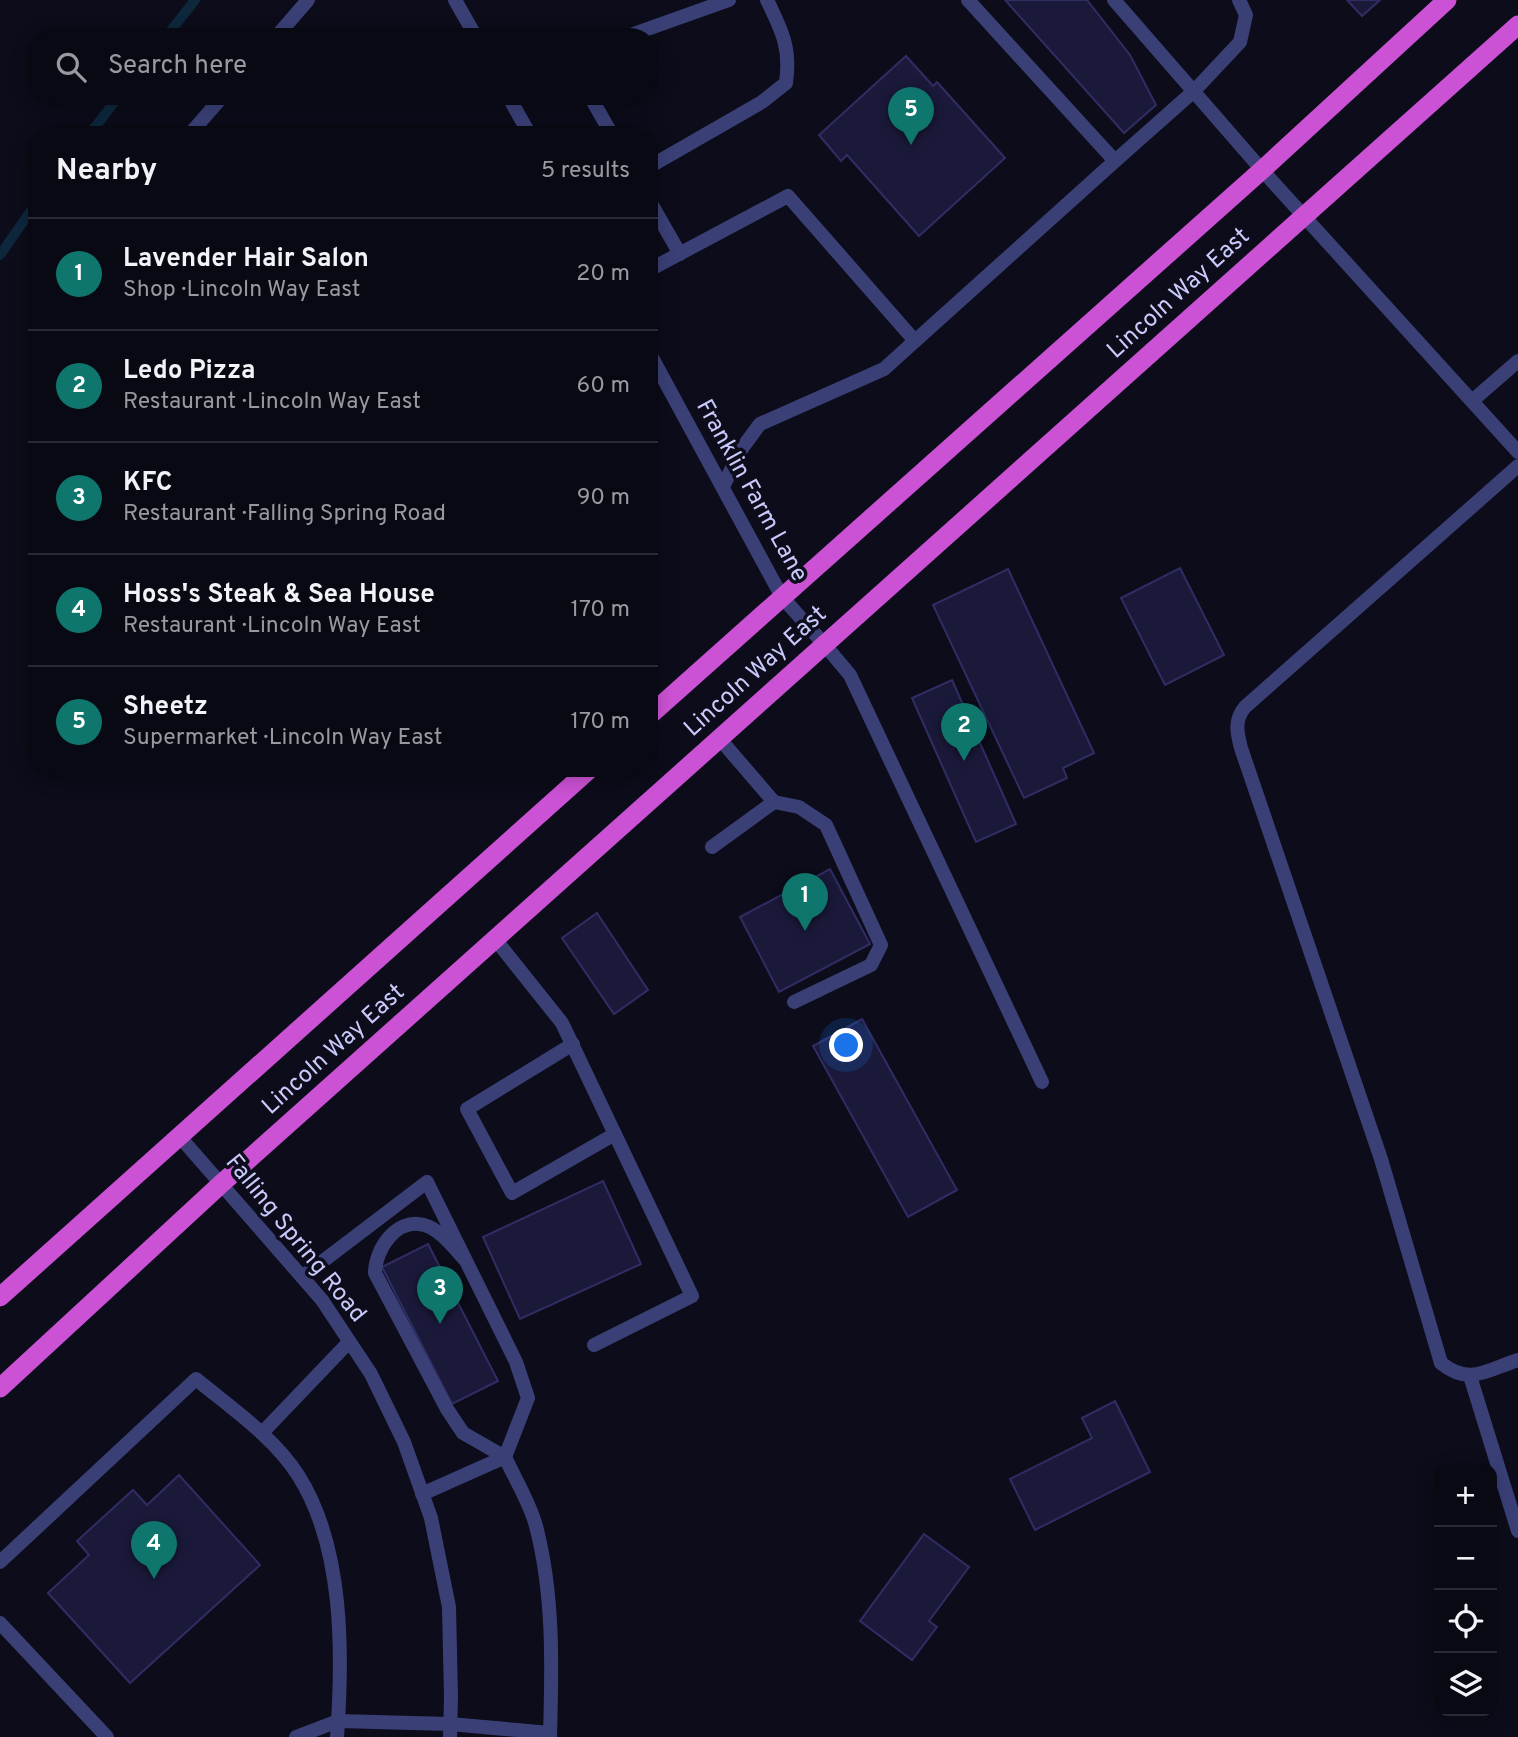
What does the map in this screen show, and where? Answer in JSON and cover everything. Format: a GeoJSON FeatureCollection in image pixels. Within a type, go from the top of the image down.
{"type":"FeatureCollection","features":[{"type":"Feature","properties":{"kind":"highway","name":"Lincoln Way East"},"geometry":{"type":"LineString","coordinates":[[658,708],[1262,170],[1447,0]]}},
{"type":"Feature","properties":{"kind":"highway","name":"Lincoln Way East"},"geometry":{"type":"LineString","coordinates":[[0,1388],[221,1184],[1518,25]]}},
{"type":"Feature","properties":{"kind":"highway","name":"Lincoln Way East"},"geometry":{"type":"LineString","coordinates":[[0,1297],[581,777]]}},
{"type":"Feature","properties":{"kind":"street"},"geometry":{"type":"LineString","coordinates":[[284,28],[308,0]]}},
{"type":"Feature","properties":{"kind":"street"},"geometry":{"type":"LineString","coordinates":[[455,0],[471,28]]}},
{"type":"Feature","properties":{"kind":"street"},"geometry":{"type":"LineString","coordinates":[[650,28],[729,0]]}},
{"type":"Feature","properties":{"kind":"street"},"geometry":{"type":"LineString","coordinates":[[658,162],[762,102],[786,83],[789,65],[786,40],[767,0]]}},
{"type":"Feature","properties":{"kind":"street"},"geometry":{"type":"LineString","coordinates":[[968,0],[1115,161]]}},
{"type":"Feature","properties":{"kind":"street"},"geometry":{"type":"LineString","coordinates":[[1114,0],[1262,170],[1518,452]]}},
{"type":"Feature","properties":{"kind":"street"},"geometry":{"type":"LineString","coordinates":[[723,487],[740,451],[760,424],[884,369],[1194,91],[1240,42],[1246,15],[1239,0]]}},
{"type":"Feature","properties":{"kind":"street"},"geometry":{"type":"LineString","coordinates":[[197,126],[215,105]]}},
{"type":"Feature","properties":{"kind":"street"},"geometry":{"type":"LineString","coordinates":[[513,105],[525,126]]}},
{"type":"Feature","properties":{"kind":"street"},"geometry":{"type":"LineString","coordinates":[[595,105],[607,126]]}},
{"type":"Feature","properties":{"kind":"street"},"geometry":{"type":"LineString","coordinates":[[658,265],[788,196],[915,341]]}},
{"type":"Feature","properties":{"kind":"street"},"geometry":{"type":"LineString","coordinates":[[658,216],[680,254]]}},
{"type":"Feature","properties":{"kind":"street"},"geometry":{"type":"LineString","coordinates":[[1472,401],[1518,361]]}},
{"type":"Feature","properties":{"kind":"street","name":"Franklin Farm Lane"},"geometry":{"type":"LineString","coordinates":[[658,368],[782,597],[850,675],[1042,1082]]}},
{"type":"Feature","properties":{"kind":"street"},"geometry":{"type":"LineString","coordinates":[[1518,466],[1245,707],[1240,713],[1237,727],[1241,748],[1381,1160],[1441,1363],[1453,1373],[1470,1376],[1518,1360]]}},
{"type":"Feature","properties":{"kind":"street"},"geometry":{"type":"LineString","coordinates":[[719,738],[774,802],[799,807],[825,825],[881,945],[871,965],[794,1002]]}},
{"type":"Feature","properties":{"kind":"street"},"geometry":{"type":"LineString","coordinates":[[712,847],[774,802]]}},
{"type":"Feature","properties":{"kind":"street"},"geometry":{"type":"LineString","coordinates":[[495,939],[562,1023],[692,1296],[594,1345]]}},
{"type":"Feature","properties":{"kind":"street"},"geometry":{"type":"LineString","coordinates":[[573,1044],[467,1109],[512,1193],[615,1134]]}},
{"type":"Feature","properties":{"kind":"street","name":"Falling Spring Road"},"geometry":{"type":"LineString","coordinates":[[180,1137],[322,1300],[371,1374],[404,1442],[431,1518],[449,1607],[450,1730]]}},
{"type":"Feature","properties":{"kind":"street"},"geometry":{"type":"LineString","coordinates":[[302,1277],[427,1182],[516,1362],[528,1398],[505,1457],[422,1494]]}},
{"type":"Feature","properties":{"kind":"street"},"geometry":{"type":"LineString","coordinates":[[296,1737],[338,1721],[550,1735],[550,1619],[536,1524],[505,1457],[463,1433],[447,1409],[375,1273],[379,1249],[405,1225],[423,1224],[436,1231],[466,1261]]}},
{"type":"Feature","properties":{"kind":"street"},"geometry":{"type":"LineString","coordinates":[[262,1433],[349,1342]]}},
{"type":"Feature","properties":{"kind":"street"},"geometry":{"type":"LineString","coordinates":[[1470,1376],[1518,1531]]}},
{"type":"Feature","properties":{"kind":"street"},"geometry":{"type":"LineString","coordinates":[[0,1562],[196,1379],[262,1433],[298,1474],[316,1512],[330,1553],[339,1625],[337,1737]]}},
{"type":"Feature","properties":{"kind":"street"},"geometry":{"type":"LineString","coordinates":[[0,1623],[107,1737]]}},
{"type":"Feature","properties":{"kind":"building"},"geometry":{"type":"Polygon","coordinates":[[[1005,0],[1087,0],[1130,55],[1156,105],[1124,133],[1005,0]]]}},
{"type":"Feature","properties":{"kind":"building"},"geometry":{"type":"Polygon","coordinates":[[[1347,0],[1380,0],[1362,16],[1347,0]]]}},
{"type":"Feature","properties":{"kind":"building"},"geometry":{"type":"Polygon","coordinates":[[[906,56],[933,86],[937,82],[1005,158],[919,236],[847,155],[841,161],[819,135],[906,56]]]}},
{"type":"Feature","properties":{"kind":"building"},"geometry":{"type":"Polygon","coordinates":[[[1180,568],[1224,655],[1165,685],[1121,598],[1180,568]]]}},
{"type":"Feature","properties":{"kind":"building"},"geometry":{"type":"Polygon","coordinates":[[[1008,569],[1094,753],[1063,768],[1067,778],[1024,798],[933,605],[1008,569]]]}},
{"type":"Feature","properties":{"kind":"building"},"geometry":{"type":"Polygon","coordinates":[[[952,680],[1016,824],[976,842],[912,698],[952,680]]]}},
{"type":"Feature","properties":{"kind":"building"},"geometry":{"type":"Polygon","coordinates":[[[830,869],[870,944],[779,992],[740,917],[830,869]]]}},
{"type":"Feature","properties":{"kind":"building"},"geometry":{"type":"Polygon","coordinates":[[[597,913],[648,990],[614,1014],[562,938],[597,913]]]}},
{"type":"Feature","properties":{"kind":"building"},"geometry":{"type":"Polygon","coordinates":[[[862,1019],[957,1190],[908,1217],[813,1046],[862,1019]]]}},
{"type":"Feature","properties":{"kind":"building"},"geometry":{"type":"Polygon","coordinates":[[[603,1181],[641,1264],[520,1319],[483,1237],[603,1181]]]}},
{"type":"Feature","properties":{"kind":"building"},"geometry":{"type":"Polygon","coordinates":[[[428,1244],[498,1381],[452,1404],[382,1267],[428,1244]]]}},
{"type":"Feature","properties":{"kind":"building"},"geometry":{"type":"Polygon","coordinates":[[[1115,1401],[1150,1472],[1035,1530],[1010,1479],[1092,1438],[1082,1418],[1115,1401]]]}},
{"type":"Feature","properties":{"kind":"building"},"geometry":{"type":"Polygon","coordinates":[[[179,1475],[260,1565],[130,1683],[48,1593],[89,1555],[77,1541],[133,1490],[147,1505],[179,1475]]]}},
{"type":"Feature","properties":{"kind":"building"},"geometry":{"type":"Polygon","coordinates":[[[924,1534],[969,1567],[929,1621],[937,1627],[912,1660],[860,1621],[924,1534]]]}},
{"type":"Feature","properties":{"kind":"waterway"},"geometry":{"type":"LineString","coordinates":[[173,28],[195,0]]}},
{"type":"Feature","properties":{"kind":"waterway"},"geometry":{"type":"LineString","coordinates":[[96,126],[112,105]]}},
{"type":"Feature","properties":{"kind":"waterway"},"geometry":{"type":"LineString","coordinates":[[0,255],[28,215]]}},
{"type":"Feature","properties":{"kind":"place","name":"Sheetz"},"geometry":{"type":"Point","coordinates":[911,145]}},
{"type":"Feature","properties":{"kind":"place","name":"Ledo Pizza"},"geometry":{"type":"Point","coordinates":[964,761]}},
{"type":"Feature","properties":{"kind":"place","name":"Lavender Hair Salon"},"geometry":{"type":"Point","coordinates":[805,931]}},
{"type":"Feature","properties":{"kind":"place","name":"KFC"},"geometry":{"type":"Point","coordinates":[440,1324]}},
{"type":"Feature","properties":{"kind":"place","name":"Hoss's Steak & Sea House"},"geometry":{"type":"Point","coordinates":[154,1579]}}]}
